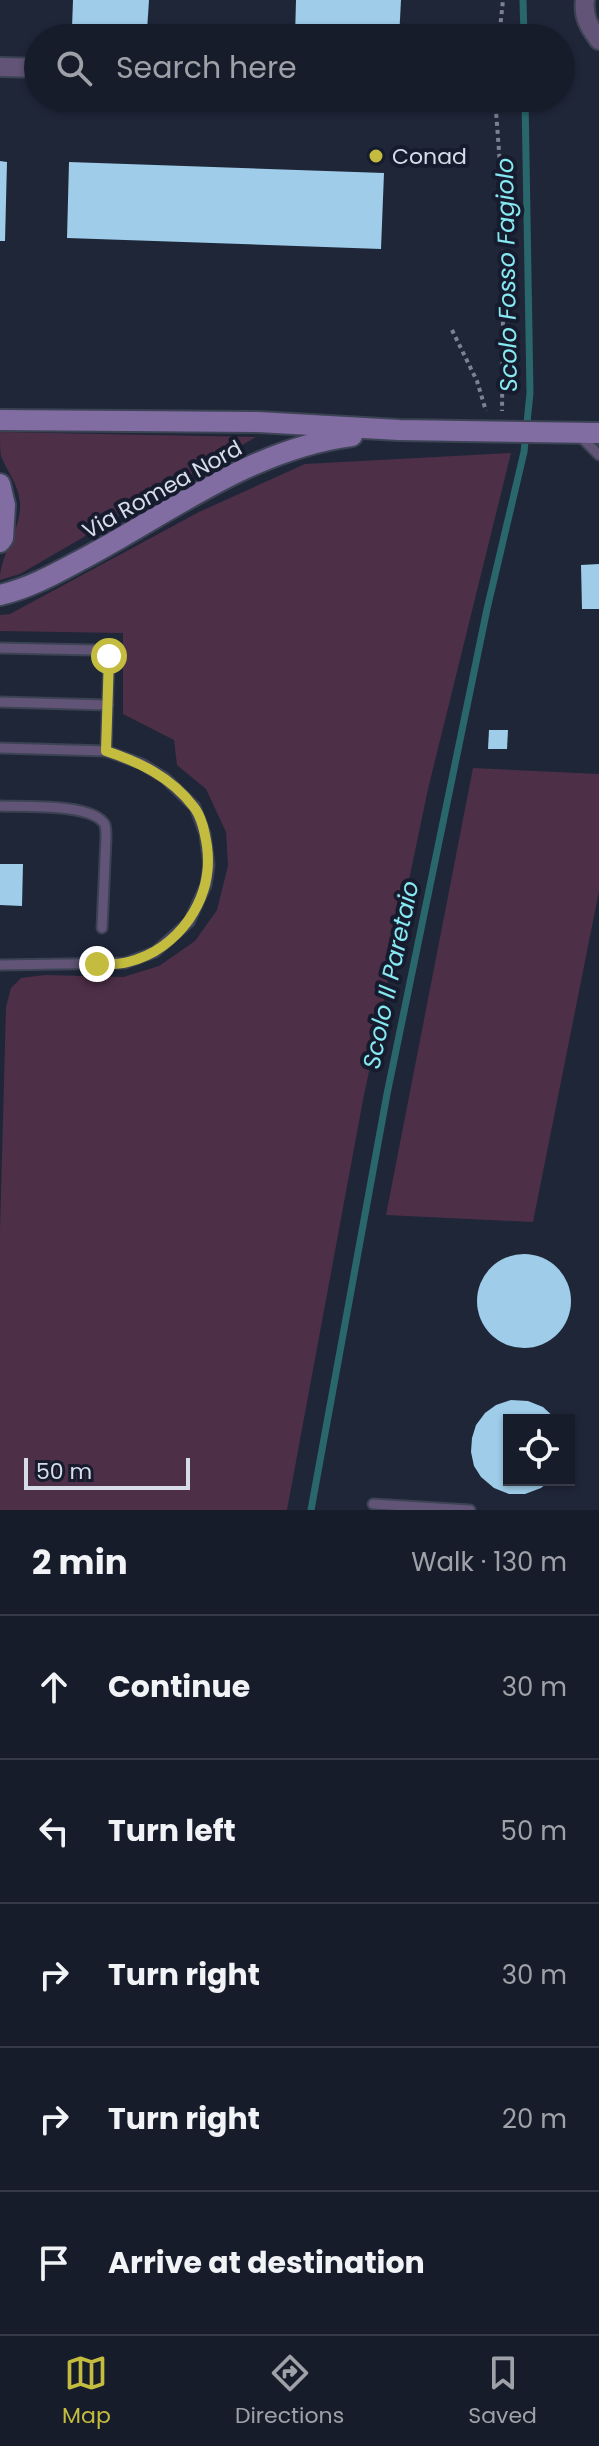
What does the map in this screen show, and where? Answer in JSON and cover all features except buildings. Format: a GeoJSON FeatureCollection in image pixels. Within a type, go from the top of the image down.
{"type":"FeatureCollection","features":[{"type":"Feature","properties":{"kind":"main road","name":"Via Romea Nord"},"geometry":{"type":"LineString","coordinates":[[0,420],[258,422],[399,430],[599,433]]}},
{"type":"Feature","properties":{"kind":"main road","name":"Via Romea Nord"},"geometry":{"type":"LineString","coordinates":[[0,595],[31,587],[122,539],[207,486],[272,457],[325,439],[399,430]]}},
{"type":"Feature","properties":{"kind":"main road"},"geometry":{"type":"LineString","coordinates":[[0,484],[5,505],[3,538],[0,542]]}},
{"type":"Feature","properties":{"kind":"street"},"geometry":{"type":"LineString","coordinates":[[585,0],[588,26],[599,40]]}},
{"type":"Feature","properties":{"kind":"street"},"geometry":{"type":"LineString","coordinates":[[0,67],[24,68]]}},
{"type":"Feature","properties":{"kind":"lane"},"geometry":{"type":"LineString","coordinates":[[576,432],[599,455]]}},
{"type":"Feature","properties":{"kind":"lane"},"geometry":{"type":"LineString","coordinates":[[0,648],[94,650],[109,656],[106,751]]}},
{"type":"Feature","properties":{"kind":"lane"},"geometry":{"type":"LineString","coordinates":[[0,702],[108,705]]}},
{"type":"Feature","properties":{"kind":"lane"},"geometry":{"type":"LineString","coordinates":[[0,748],[106,751],[142,764],[165,778],[195,807],[205,834],[209,865],[206,885],[189,922],[155,952],[125,963],[0,965]]}},
{"type":"Feature","properties":{"kind":"lane"},"geometry":{"type":"LineString","coordinates":[[0,806],[70,809],[94,814],[104,824],[102,928]]}},
{"type":"Feature","properties":{"kind":"lane"},"geometry":{"type":"LineString","coordinates":[[373,1504],[470,1510]]}},
{"type":"Feature","properties":{"kind":"path"},"geometry":{"type":"LineString","coordinates":[[500,24],[503,0]]}},
{"type":"Feature","properties":{"kind":"path"},"geometry":{"type":"LineString","coordinates":[[492,432],[504,407],[504,217],[496,112]]}},
{"type":"Feature","properties":{"kind":"path"},"geometry":{"type":"LineString","coordinates":[[452,330],[477,381],[492,432]]}},
{"type":"Feature","properties":{"kind":"shaded area"},"geometry":{"type":"Polygon","coordinates":[[[0,432],[256,437],[20,574],[0,580],[3,560],[18,522],[20,502],[15,483],[1,456],[0,432]]]}},
{"type":"Feature","properties":{"kind":"shaded area"},"geometry":{"type":"Polygon","coordinates":[[[511,453],[428,789],[363,1100],[287,1510],[0,1510],[0,1231],[6,1007],[11,988],[21,978],[45,975],[123,977],[159,966],[195,941],[217,910],[228,866],[226,832],[206,789],[177,765],[174,740],[123,714],[123,633],[0,631],[0,615],[10,614],[199,512],[305,464],[511,453]]]}},
{"type":"Feature","properties":{"kind":"shaded area"},"geometry":{"type":"Polygon","coordinates":[[[473,768],[599,774],[599,891],[533,1222],[386,1215],[473,768]]]}},
{"type":"Feature","properties":{"kind":"waterway","name":"Scolo Fosso Fagiolo"},"geometry":{"type":"LineString","coordinates":[[523,0],[524,24]]}},
{"type":"Feature","properties":{"kind":"waterway","name":"Scolo Il Paretaio"},"geometry":{"type":"LineString","coordinates":[[311,1510],[387,1094],[487,609],[524,452],[530,393],[525,112]]}},
{"type":"Feature","properties":{"kind":"place","name":"Conad"},"geometry":{"type":"Point","coordinates":[376,156]}},
{"type":"Feature","properties":{"kind":"route"},"geometry":{"type":"LineString","coordinates":[[97,964],[125,963],[155,952],[189,922],[206,885],[209,865],[205,834],[195,807],[165,778],[142,764],[106,751],[109,656]]}}]}
